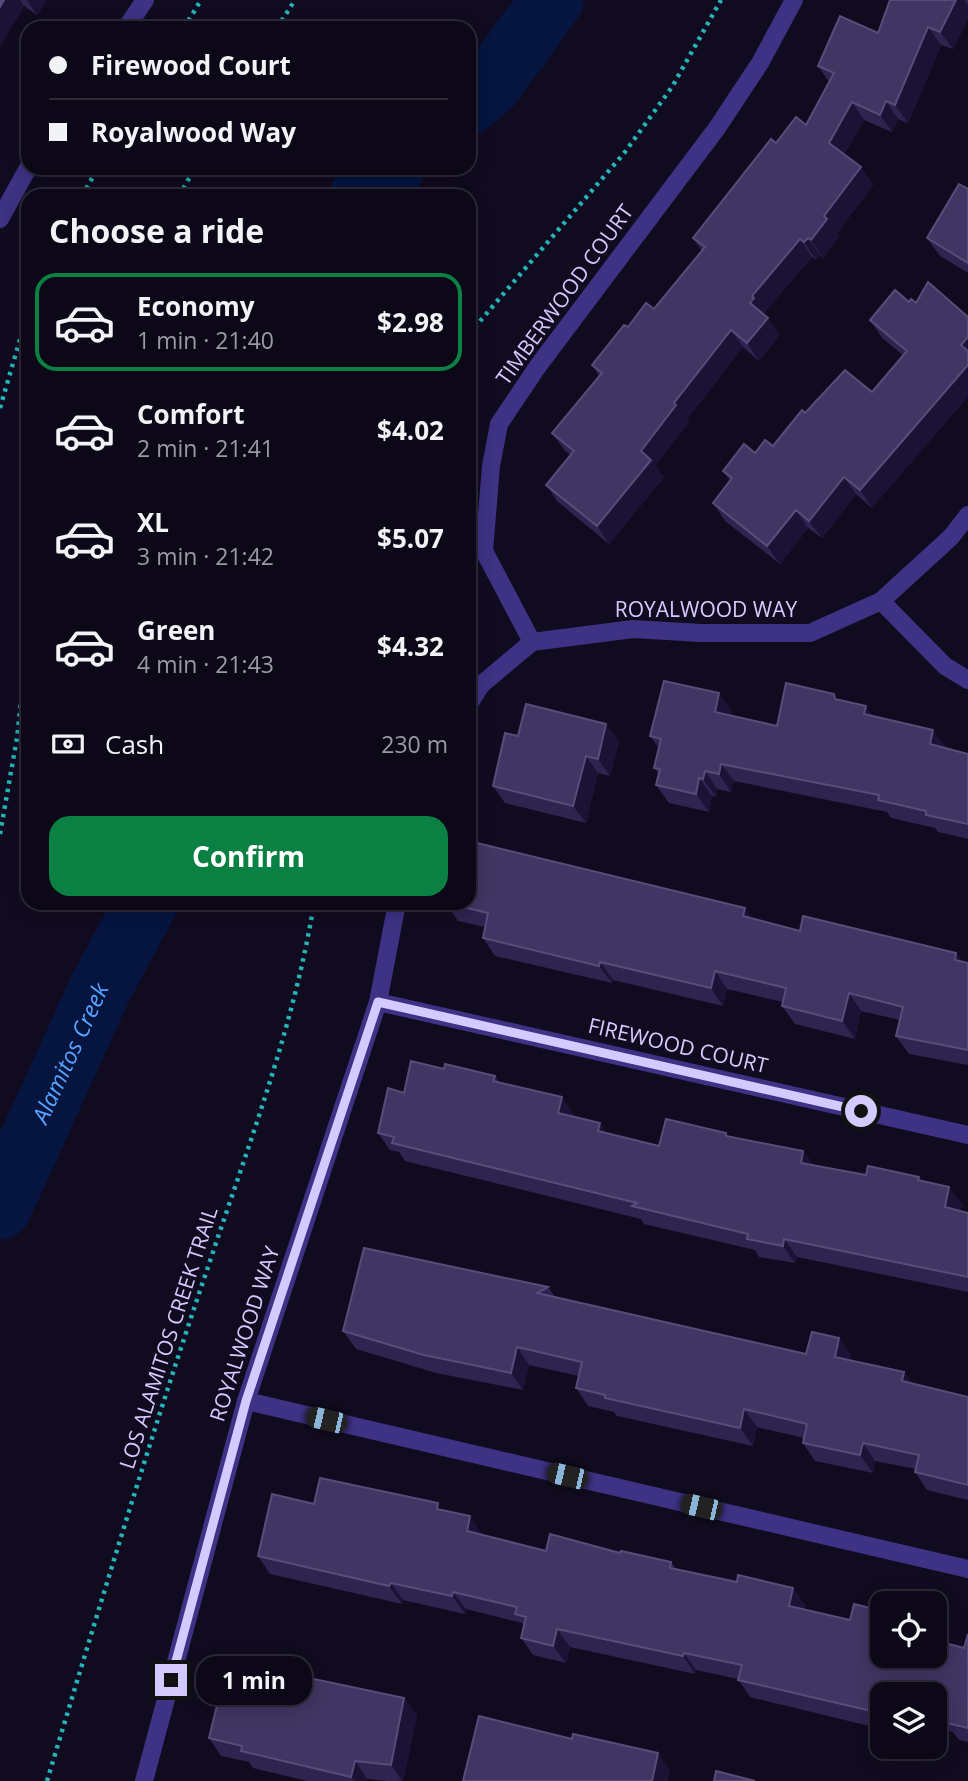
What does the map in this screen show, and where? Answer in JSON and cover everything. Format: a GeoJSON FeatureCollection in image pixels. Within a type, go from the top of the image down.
{"type":"FeatureCollection","features":[{"type":"Feature","properties":{"kind":"street"},"geometry":{"type":"LineString","coordinates":[[131,21],[145,0]]}},
{"type":"Feature","properties":{"kind":"street","name":"TIMBERWOOD COURT"},"geometry":{"type":"LineString","coordinates":[[532,642],[484,551],[491,466],[499,424],[537,366],[717,128],[760,63],[794,0]]}},
{"type":"Feature","properties":{"kind":"street"},"geometry":{"type":"LineString","coordinates":[[0,219],[24,175]]}},
{"type":"Feature","properties":{"kind":"street","name":"ROYALWOOD WAY"},"geometry":{"type":"LineString","coordinates":[[532,642],[633,629],[701,633],[810,633],[881,601],[950,537],[968,515]]}},
{"type":"Feature","properties":{"kind":"street"},"geometry":{"type":"LineString","coordinates":[[881,601],[945,666],[968,680]]}},
{"type":"Feature","properties":{"kind":"street"},"geometry":{"type":"LineString","coordinates":[[476,693],[481,685],[532,642]]}},
{"type":"Feature","properties":{"kind":"street","name":"ROYALWOOD WAY"},"geometry":{"type":"LineString","coordinates":[[144,1781],[246,1401],[378,1002],[396,910]]}},
{"type":"Feature","properties":{"kind":"street","name":"FIREWOOD COURT"},"geometry":{"type":"LineString","coordinates":[[378,1002],[968,1135]]}},
{"type":"Feature","properties":{"kind":"street"},"geometry":{"type":"LineString","coordinates":[[246,1401],[968,1569]]}},
{"type":"Feature","properties":{"kind":"path"},"geometry":{"type":"LineString","coordinates":[[188,21],[201,0]]}},
{"type":"Feature","properties":{"kind":"path"},"geometry":{"type":"LineString","coordinates":[[281,21],[295,0]]}},
{"type":"Feature","properties":{"kind":"path"},"geometry":{"type":"LineString","coordinates":[[476,326],[625,152],[672,87],[721,0]]}},
{"type":"Feature","properties":{"kind":"path"},"geometry":{"type":"LineString","coordinates":[[0,408],[21,336]]}},
{"type":"Feature","properties":{"kind":"path"},"geometry":{"type":"LineString","coordinates":[[0,834],[21,696]]}},
{"type":"Feature","properties":{"kind":"path","name":"LOS ALAMITOS CREEK TRAIL"},"geometry":{"type":"LineString","coordinates":[[47,1781],[141,1471],[277,1057],[295,993],[313,910]]}},
{"type":"Feature","properties":{"kind":"building"},"geometry":{"type":"Polygon","coordinates":[[[890,0],[956,0],[940,32],[928,27],[895,105],[886,101],[880,115],[852,102],[829,143],[861,167],[824,216],[827,219],[811,240],[808,238],[804,242],[800,239],[752,296],[754,298],[750,303],[768,318],[747,343],[731,330],[674,403],[676,405],[641,451],[651,460],[597,526],[546,485],[574,451],[552,433],[602,373],[592,365],[624,325],[628,327],[646,303],[654,309],[705,247],[693,238],[771,139],[776,143],[796,117],[806,125],[834,73],[818,66],[840,16],[878,33],[890,0]]]}},
{"type":"Feature","properties":{"kind":"building"},"geometry":{"type":"Polygon","coordinates":[[[959,184],[968,189],[968,263],[927,238],[959,184]]]}},
{"type":"Feature","properties":{"kind":"building"},"geometry":{"type":"Polygon","coordinates":[[[928,282],[968,317],[968,337],[961,345],[968,351],[968,365],[860,490],[844,477],[809,521],[796,510],[767,546],[713,503],[732,478],[723,471],[744,444],[755,453],[765,440],[773,446],[802,410],[805,413],[845,370],[872,392],[907,351],[870,320],[895,290],[909,302],[911,299],[916,303],[928,282]]]}},
{"type":"Feature","properties":{"kind":"building"},"geometry":{"type":"Polygon","coordinates":[[[664,681],[719,693],[715,712],[777,726],[786,683],[834,694],[835,699],[866,706],[864,714],[933,730],[930,744],[968,754],[968,824],[926,815],[926,811],[878,800],[879,795],[721,764],[719,774],[705,771],[703,779],[699,778],[696,794],[656,785],[660,769],[654,768],[661,739],[650,736],[664,681]]]}},
{"type":"Feature","properties":{"kind":"building"},"geometry":{"type":"Polygon","coordinates":[[[526,704],[606,724],[598,759],[586,756],[573,806],[493,786],[505,733],[518,736],[526,704]]]}},
{"type":"Feature","properties":{"kind":"building"},"geometry":{"type":"Polygon","coordinates":[[[476,843],[745,908],[743,916],[800,931],[803,916],[956,953],[955,960],[968,963],[968,1050],[896,1036],[903,1007],[849,993],[842,1021],[782,1006],[786,988],[715,971],[711,988],[600,962],[599,966],[483,938],[488,913],[475,910],[476,843]]]}},
{"type":"Feature","properties":{"kind":"building"},"geometry":{"type":"Polygon","coordinates":[[[411,1061],[444,1069],[445,1064],[495,1076],[493,1081],[562,1097],[558,1113],[600,1123],[598,1131],[659,1146],[666,1119],[726,1133],[726,1136],[803,1151],[801,1163],[866,1175],[868,1166],[919,1177],[918,1180],[949,1187],[945,1207],[968,1213],[968,1277],[784,1239],[783,1246],[747,1239],[748,1234],[632,1206],[637,1203],[392,1143],[394,1137],[378,1133],[388,1088],[404,1093],[411,1061]]]}},
{"type":"Feature","properties":{"kind":"building"},"geometry":{"type":"Polygon","coordinates":[[[364,1248],[548,1287],[537,1293],[806,1354],[812,1332],[839,1338],[835,1357],[904,1372],[902,1381],[968,1397],[968,1485],[915,1472],[919,1455],[863,1443],[860,1455],[803,1443],[807,1424],[744,1409],[740,1428],[605,1398],[605,1395],[576,1388],[582,1362],[517,1347],[511,1373],[424,1355],[343,1331],[364,1248]]]}},
{"type":"Feature","properties":{"kind":"building"},"geometry":{"type":"Polygon","coordinates":[[[320,1478],[438,1503],[437,1509],[470,1516],[467,1531],[546,1551],[550,1534],[620,1553],[621,1551],[671,1562],[670,1568],[737,1582],[738,1575],[793,1588],[789,1606],[850,1620],[854,1604],[870,1608],[870,1668],[947,1668],[947,1643],[964,1648],[968,1634],[968,1728],[947,1723],[947,1682],[870,1682],[870,1711],[738,1680],[742,1665],[684,1653],[683,1656],[557,1629],[553,1646],[521,1638],[526,1617],[515,1614],[517,1607],[453,1592],[452,1596],[391,1583],[389,1586],[258,1556],[272,1494],[314,1504],[320,1478]]]}},
{"type":"Feature","properties":{"kind":"building"},"geometry":{"type":"Polygon","coordinates":[[[229,1656],[309,1675],[309,1678],[404,1698],[391,1765],[355,1761],[351,1777],[241,1751],[242,1746],[209,1738],[229,1656]]]}},
{"type":"Feature","properties":{"kind":"building"},"geometry":{"type":"Polygon","coordinates":[[[479,1716],[572,1739],[573,1734],[658,1753],[652,1781],[463,1781],[479,1716]]]}},
{"type":"Feature","properties":{"kind":"building"},"geometry":{"type":"Polygon","coordinates":[[[716,1771],[755,1781],[714,1781],[716,1771]]]}},
{"type":"Feature","properties":{"kind":"waterway","name":"Alamitos Creek"},"geometry":{"type":"LineString","coordinates":[[476,97],[491,84],[552,0]]}},
{"type":"Feature","properties":{"kind":"waterway","name":"Alamitos Creek"},"geometry":{"type":"LineString","coordinates":[[369,189],[385,175]]}},
{"type":"Feature","properties":{"kind":"waterway","name":"Alamitos Creek"},"geometry":{"type":"LineString","coordinates":[[0,1208],[101,987],[142,910]]}},
{"type":"Feature","properties":{"kind":"route"},"geometry":{"type":"LineString","coordinates":[[171,1680],[246,1401],[378,1002],[861,1111]]}}]}
